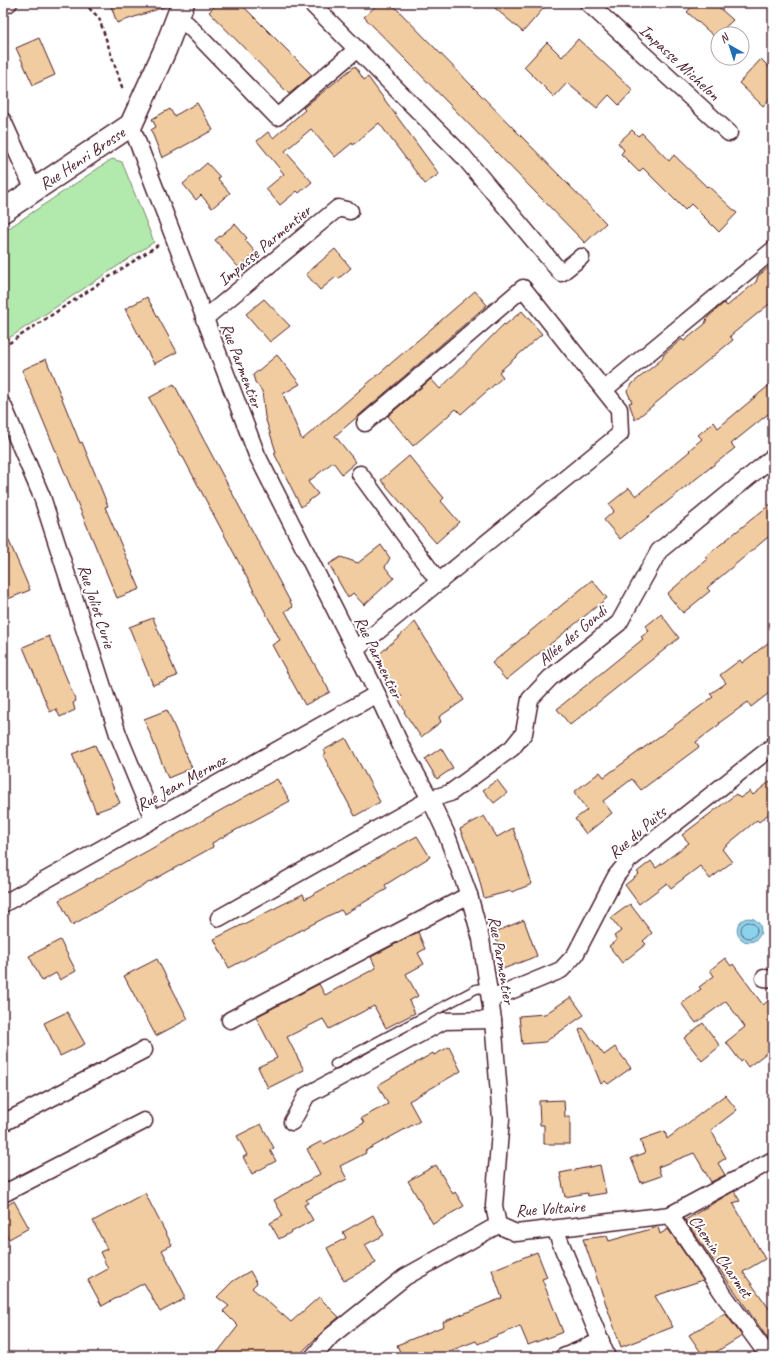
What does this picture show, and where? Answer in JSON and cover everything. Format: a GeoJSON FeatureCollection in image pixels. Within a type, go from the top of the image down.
{"type":"FeatureCollection","features":[{"type":"Feature","properties":{"kind":"street"},"geometry":{"type":"LineString","coordinates":[[3,6],[9,3]]}},
{"type":"Feature","properties":{"kind":"street"},"geometry":{"type":"LineString","coordinates":[[310,3],[463,156],[561,273],[581,257]]}},
{"type":"Feature","properties":{"kind":"street","name":"Impasse Michelon"},"geometry":{"type":"LineString","coordinates":[[588,3],[729,133]]}},
{"type":"Feature","properties":{"kind":"street"},"geometry":{"type":"LineString","coordinates":[[180,11],[187,24],[277,117],[356,50]]}},
{"type":"Feature","properties":{"kind":"street","name":"Rue Henri Brosse"},"geometry":{"type":"LineString","coordinates":[[3,211],[131,125],[165,50],[180,11]]}},
{"type":"Feature","properties":{"kind":"street"},"geometry":{"type":"LineString","coordinates":[[3,121],[34,190]]}},
{"type":"Feature","properties":{"kind":"street","name":"Rue Parmentier"},"geometry":{"type":"LineString","coordinates":[[131,125],[257,455],[377,694],[402,748],[446,833],[469,895],[481,939],[493,1020],[501,1120],[494,1206],[498,1225]]}},
{"type":"Feature","properties":{"kind":"street","name":"Impasse Parmentier"},"geometry":{"type":"LineString","coordinates":[[204,319],[338,208],[350,211]]}},
{"type":"Feature","properties":{"kind":"street"},"geometry":{"type":"LineString","coordinates":[[605,389],[773,250]]}},
{"type":"Feature","properties":{"kind":"street"},"geometry":{"type":"LineString","coordinates":[[355,650],[620,434],[619,409],[605,389],[523,288],[365,423]]}},
{"type":"Feature","properties":{"kind":"street","name":"Rue Joliot Curie"},"geometry":{"type":"LineString","coordinates":[[3,405],[42,498],[118,734],[153,818]]}},
{"type":"Feature","properties":{"kind":"street","name":"Allée des Gondi"},"geometry":{"type":"LineString","coordinates":[[219,918],[430,800],[450,792],[512,748],[524,733],[530,699],[550,678],[619,622],[659,551],[773,457]]}},
{"type":"Feature","properties":{"kind":"street"},"geometry":{"type":"LineString","coordinates":[[360,474],[439,582]]}},
{"type":"Feature","properties":{"kind":"street","name":"Rue Jean Mermoz"},"geometry":{"type":"LineString","coordinates":[[3,904],[153,818],[377,694]]}},
{"type":"Feature","properties":{"kind":"street","name":"Rue du Puits"},"geometry":{"type":"LineString","coordinates":[[490,993],[561,970],[574,955],[616,876],[630,860],[773,746]]}},
{"type":"Feature","properties":{"kind":"street"},"geometry":{"type":"LineString","coordinates":[[230,1020],[469,895]]}},
{"type":"Feature","properties":{"kind":"street"},"geometry":{"type":"LineString","coordinates":[[292,1122],[308,1095],[444,1021],[493,1020]]}},
{"type":"Feature","properties":{"kind":"street"},"geometry":{"type":"LineString","coordinates":[[3,1124],[144,1050]]}},
{"type":"Feature","properties":{"kind":"street"},"geometry":{"type":"LineString","coordinates":[[3,1194],[144,1120]]}},
{"type":"Feature","properties":{"kind":"street","name":"Rue Voltaire"},"geometry":{"type":"LineString","coordinates":[[313,1357],[330,1336],[405,1277],[498,1225],[516,1233],[670,1215],[773,1160]]}},
{"type":"Feature","properties":{"kind":"street","name":"Chemin Charmet"},"geometry":{"type":"LineString","coordinates":[[670,1215],[726,1298],[770,1357]]}},
{"type":"Feature","properties":{"kind":"street"},"geometry":{"type":"LineString","coordinates":[[555,1229],[607,1357]]}},
{"type":"Feature","properties":{"kind":"street"},"geometry":{"type":"LineString","coordinates":[[563,1357],[601,1341]]}},
{"type":"Feature","properties":{"kind":"lane"},"geometry":{"type":"LineString","coordinates":[[335,1064],[476,989],[490,993]]}},
{"type":"Feature","properties":{"kind":"path"},"geometry":{"type":"LineString","coordinates":[[84,3],[99,18],[123,90]]}},
{"type":"Feature","properties":{"kind":"path"},"geometry":{"type":"LineString","coordinates":[[3,347],[172,235]]}},
{"type":"Feature","properties":{"kind":"green space"},"geometry":{"type":"Polygon","coordinates":[[[112,159],[122,162],[154,242],[3,342],[3,232],[112,159]]]}},
{"type":"Feature","properties":{"kind":"water"},"geometry":{"type":"Polygon","coordinates":[[[749,918],[754,919],[760,925],[760,935],[754,941],[749,942],[744,941],[738,935],[737,930],[738,925],[744,919],[749,918]]]}},
{"type":"Feature","properties":{"kind":"building"},"geometry":{"type":"Polygon","coordinates":[[[110,3],[167,3],[167,6],[117,23],[110,3]]]}},
{"type":"Feature","properties":{"kind":"building"},"geometry":{"type":"Polygon","coordinates":[[[218,3],[240,3],[312,75],[289,94],[209,12],[218,3]]]}},
{"type":"Feature","properties":{"kind":"building"},"geometry":{"type":"Polygon","coordinates":[[[379,3],[391,3],[606,223],[585,243],[364,17],[379,3]]]}},
{"type":"Feature","properties":{"kind":"building"},"geometry":{"type":"Polygon","coordinates":[[[489,3],[548,3],[523,32],[489,3]]]}},
{"type":"Feature","properties":{"kind":"building"},"geometry":{"type":"Polygon","coordinates":[[[695,3],[714,3],[733,20],[727,26],[710,26],[710,33],[687,12],[695,3]]]}},
{"type":"Feature","properties":{"kind":"building"},"geometry":{"type":"Polygon","coordinates":[[[39,38],[55,75],[33,85],[16,48],[39,38]]]}},
{"type":"Feature","properties":{"kind":"building"},"geometry":{"type":"Polygon","coordinates":[[[578,39],[633,90],[619,105],[609,95],[597,108],[567,83],[554,97],[524,67],[547,42],[562,57],[578,39]]]}},
{"type":"Feature","properties":{"kind":"building"},"geometry":{"type":"Polygon","coordinates":[[[761,59],[773,71],[773,95],[763,106],[739,83],[761,59]]]}},
{"type":"Feature","properties":{"kind":"building"},"geometry":{"type":"Polygon","coordinates":[[[355,66],[364,80],[368,77],[439,174],[425,184],[379,123],[353,145],[352,143],[335,157],[311,129],[285,151],[312,182],[299,193],[297,191],[280,205],[266,189],[284,174],[257,141],[268,132],[273,138],[305,110],[303,108],[355,66]]]}},
{"type":"Feature","properties":{"kind":"building"},"geometry":{"type":"Polygon","coordinates":[[[197,103],[213,130],[162,158],[151,130],[156,127],[152,119],[170,109],[174,116],[197,103]]]}},
{"type":"Feature","properties":{"kind":"building"},"geometry":{"type":"Polygon","coordinates":[[[632,130],[638,136],[642,133],[669,161],[674,155],[737,213],[719,232],[691,204],[685,210],[643,168],[639,172],[621,154],[624,150],[618,143],[632,130]]]}},
{"type":"Feature","properties":{"kind":"building"},"geometry":{"type":"Polygon","coordinates":[[[207,163],[220,177],[218,179],[230,193],[212,208],[201,195],[196,200],[183,184],[207,163]]]}},
{"type":"Feature","properties":{"kind":"building"},"geometry":{"type":"Polygon","coordinates":[[[235,224],[247,238],[245,240],[256,253],[239,268],[215,240],[235,224]]]}},
{"type":"Feature","properties":{"kind":"building"},"geometry":{"type":"Polygon","coordinates":[[[335,249],[351,268],[338,279],[336,277],[320,290],[306,274],[335,249]]]}},
{"type":"Feature","properties":{"kind":"building"},"geometry":{"type":"Polygon","coordinates":[[[773,264],[773,301],[730,336],[733,340],[635,420],[629,403],[632,402],[627,391],[633,383],[662,359],[664,354],[682,339],[684,341],[705,324],[707,318],[724,303],[727,306],[756,282],[758,276],[773,264]]]}},
{"type":"Feature","properties":{"kind":"building"},"geometry":{"type":"Polygon","coordinates":[[[475,291],[487,305],[335,436],[356,462],[342,474],[333,462],[308,482],[318,494],[301,507],[274,453],[276,452],[265,417],[262,391],[255,382],[253,375],[277,355],[300,384],[283,394],[302,440],[475,291]]]}},
{"type":"Feature","properties":{"kind":"building"},"geometry":{"type":"Polygon","coordinates":[[[147,297],[177,352],[154,364],[125,309],[147,297]]]}},
{"type":"Feature","properties":{"kind":"building"},"geometry":{"type":"Polygon","coordinates":[[[264,299],[290,326],[270,342],[246,314],[264,299]]]}},
{"type":"Feature","properties":{"kind":"building"},"geometry":{"type":"Polygon","coordinates":[[[522,311],[542,334],[499,372],[503,377],[461,414],[456,409],[413,446],[388,416],[431,379],[440,389],[504,324],[505,325],[522,311]]]}},
{"type":"Feature","properties":{"kind":"building"},"geometry":{"type":"Polygon","coordinates":[[[46,359],[80,443],[82,442],[96,476],[108,506],[105,507],[140,589],[117,598],[22,370],[46,359]]]}},
{"type":"Feature","properties":{"kind":"building"},"geometry":{"type":"Polygon","coordinates":[[[773,382],[773,410],[731,444],[735,448],[620,539],[604,520],[614,511],[609,504],[629,488],[636,496],[690,451],[689,450],[702,439],[698,435],[714,422],[718,428],[773,382]]]}},
{"type":"Feature","properties":{"kind":"building"},"geometry":{"type":"Polygon","coordinates":[[[174,384],[293,607],[285,611],[330,692],[305,705],[272,645],[280,640],[183,457],[149,398],[174,384]]]}},
{"type":"Feature","properties":{"kind":"building"},"geometry":{"type":"Polygon","coordinates":[[[409,456],[444,498],[441,501],[459,522],[436,543],[381,480],[409,456]]]}},
{"type":"Feature","properties":{"kind":"building"},"geometry":{"type":"Polygon","coordinates":[[[773,502],[773,533],[707,588],[710,591],[683,613],[667,594],[707,559],[705,557],[773,502]]]}},
{"type":"Feature","properties":{"kind":"building"},"geometry":{"type":"Polygon","coordinates":[[[3,527],[30,590],[3,601],[3,527]]]}},
{"type":"Feature","properties":{"kind":"building"},"geometry":{"type":"Polygon","coordinates":[[[381,545],[390,558],[385,567],[394,578],[364,605],[353,593],[348,598],[329,564],[341,557],[358,563],[381,545]]]}},
{"type":"Feature","properties":{"kind":"building"},"geometry":{"type":"Polygon","coordinates":[[[592,580],[607,598],[506,680],[492,663],[592,580]]]}},
{"type":"Feature","properties":{"kind":"building"},"geometry":{"type":"Polygon","coordinates":[[[661,614],[679,638],[570,725],[557,709],[643,639],[641,637],[649,631],[646,626],[661,614]]]}},
{"type":"Feature","properties":{"kind":"building"},"geometry":{"type":"Polygon","coordinates":[[[153,618],[177,676],[153,685],[129,627],[153,618]]]}},
{"type":"Feature","properties":{"kind":"building"},"geometry":{"type":"Polygon","coordinates":[[[415,622],[464,700],[439,717],[441,722],[421,737],[404,712],[405,711],[398,699],[402,697],[375,658],[415,622]]]}},
{"type":"Feature","properties":{"kind":"building"},"geometry":{"type":"Polygon","coordinates":[[[49,636],[76,701],[73,703],[75,710],[60,717],[56,709],[50,712],[23,647],[49,636]]]}},
{"type":"Feature","properties":{"kind":"building"},"geometry":{"type":"Polygon","coordinates":[[[773,639],[773,690],[751,707],[748,702],[719,723],[720,724],[696,742],[699,747],[641,790],[632,779],[603,801],[612,813],[586,834],[575,819],[587,810],[574,792],[600,772],[604,777],[713,697],[710,694],[726,683],[720,675],[740,660],[742,663],[773,639]]]}},
{"type":"Feature","properties":{"kind":"building"},"geometry":{"type":"Polygon","coordinates":[[[167,710],[192,768],[168,778],[144,719],[167,710]]]}},
{"type":"Feature","properties":{"kind":"building"},"geometry":{"type":"Polygon","coordinates":[[[346,738],[380,802],[355,816],[323,755],[326,753],[324,750],[346,738]]]}},
{"type":"Feature","properties":{"kind":"building"},"geometry":{"type":"Polygon","coordinates":[[[95,745],[120,803],[96,812],[72,754],[95,745]]]}},
{"type":"Feature","properties":{"kind":"building"},"geometry":{"type":"Polygon","coordinates":[[[441,748],[453,768],[437,779],[425,759],[441,748]]]}},
{"type":"Feature","properties":{"kind":"building"},"geometry":{"type":"Polygon","coordinates":[[[277,779],[290,801],[212,843],[213,847],[72,925],[59,900],[277,779]]]}},
{"type":"Feature","properties":{"kind":"building"},"geometry":{"type":"Polygon","coordinates":[[[773,779],[773,810],[759,822],[757,820],[722,849],[732,862],[710,879],[700,866],[671,888],[667,883],[639,904],[625,885],[639,874],[637,872],[651,861],[656,868],[689,843],[682,835],[736,794],[740,798],[750,791],[753,795],[773,779]]]}},
{"type":"Feature","properties":{"kind":"building"},"geometry":{"type":"Polygon","coordinates":[[[497,780],[507,793],[494,803],[483,790],[497,780]]]}},
{"type":"Feature","properties":{"kind":"building"},"geometry":{"type":"Polygon","coordinates":[[[484,816],[497,837],[513,828],[532,884],[512,892],[484,898],[476,867],[460,829],[484,816]]]}},
{"type":"Feature","properties":{"kind":"building"},"geometry":{"type":"Polygon","coordinates":[[[417,836],[430,857],[385,885],[387,889],[344,914],[341,910],[330,915],[229,968],[214,939],[303,894],[305,899],[417,836]]]}},
{"type":"Feature","properties":{"kind":"building"},"geometry":{"type":"Polygon","coordinates":[[[630,904],[652,933],[643,941],[646,944],[622,963],[609,946],[617,940],[614,936],[621,931],[611,918],[630,904]]]}},
{"type":"Feature","properties":{"kind":"building"},"geometry":{"type":"Polygon","coordinates":[[[524,920],[537,956],[503,969],[495,932],[524,920]]]}},
{"type":"Feature","properties":{"kind":"building"},"geometry":{"type":"Polygon","coordinates":[[[418,932],[425,949],[418,953],[424,964],[406,974],[418,996],[409,1001],[415,1013],[386,1028],[374,1006],[329,1029],[323,1019],[287,1037],[304,1070],[268,1088],[258,1067],[277,1058],[256,1017],[319,984],[325,995],[376,968],[371,957],[418,932]]]}},
{"type":"Feature","properties":{"kind":"building"},"geometry":{"type":"Polygon","coordinates":[[[60,940],[76,971],[60,980],[56,973],[42,981],[29,956],[60,940]]]}},
{"type":"Feature","properties":{"kind":"building"},"geometry":{"type":"Polygon","coordinates":[[[725,958],[731,966],[733,964],[763,1005],[773,997],[773,1048],[748,1067],[743,1060],[741,1062],[726,1042],[745,1027],[726,1001],[696,1023],[681,1003],[701,989],[699,987],[714,976],[710,970],[725,958]]]}},
{"type":"Feature","properties":{"kind":"building"},"geometry":{"type":"Polygon","coordinates":[[[157,959],[188,1019],[156,1036],[124,976],[157,959]]]}},
{"type":"Feature","properties":{"kind":"building"},"geometry":{"type":"Polygon","coordinates":[[[571,997],[584,1015],[545,1042],[522,1044],[519,1016],[545,1014],[571,997]]]}},
{"type":"Feature","properties":{"kind":"building"},"geometry":{"type":"Polygon","coordinates":[[[67,1012],[85,1044],[60,1056],[44,1023],[67,1012]]]}},
{"type":"Feature","properties":{"kind":"building"},"geometry":{"type":"Polygon","coordinates":[[[703,1023],[720,1046],[702,1061],[684,1038],[703,1023]]]}},
{"type":"Feature","properties":{"kind":"building"},"geometry":{"type":"Polygon","coordinates":[[[583,1028],[604,1055],[615,1047],[631,1068],[608,1084],[605,1081],[601,1084],[579,1030],[583,1028]]]}},
{"type":"Feature","properties":{"kind":"building"},"geometry":{"type":"Polygon","coordinates":[[[449,1047],[461,1071],[409,1101],[420,1121],[365,1151],[366,1153],[340,1166],[347,1179],[306,1200],[308,1203],[304,1205],[313,1220],[279,1239],[270,1223],[283,1216],[274,1200],[320,1174],[307,1149],[322,1141],[324,1144],[364,1123],[361,1118],[388,1104],[378,1085],[433,1053],[434,1055],[449,1047]]]}},
{"type":"Feature","properties":{"kind":"building"},"geometry":{"type":"Polygon","coordinates":[[[725,1095],[737,1110],[711,1130],[726,1158],[718,1163],[725,1175],[711,1182],[694,1153],[658,1167],[661,1176],[641,1183],[631,1158],[645,1153],[640,1140],[665,1131],[667,1139],[725,1095]]]}},
{"type":"Feature","properties":{"kind":"building"},"geometry":{"type":"Polygon","coordinates":[[[564,1100],[565,1117],[570,1117],[570,1144],[544,1144],[544,1125],[540,1125],[539,1101],[564,1100]]]}},
{"type":"Feature","properties":{"kind":"building"},"geometry":{"type":"Polygon","coordinates":[[[261,1124],[274,1148],[270,1150],[276,1161],[252,1174],[243,1157],[247,1155],[237,1136],[261,1124]]]}},
{"type":"Feature","properties":{"kind":"building"},"geometry":{"type":"Polygon","coordinates":[[[436,1165],[453,1194],[455,1192],[464,1206],[433,1224],[408,1181],[436,1165]]]}},
{"type":"Feature","properties":{"kind":"building"},"geometry":{"type":"Polygon","coordinates":[[[600,1165],[606,1193],[588,1196],[587,1193],[565,1197],[560,1173],[600,1165]]]}},
{"type":"Feature","properties":{"kind":"building"},"geometry":{"type":"Polygon","coordinates":[[[734,1191],[740,1201],[733,1203],[765,1259],[743,1272],[773,1314],[773,1346],[685,1220],[734,1191]]]}},
{"type":"Feature","properties":{"kind":"building"},"geometry":{"type":"Polygon","coordinates":[[[145,1193],[172,1245],[162,1250],[184,1293],[184,1299],[160,1312],[144,1283],[102,1306],[88,1280],[108,1269],[100,1252],[107,1249],[93,1221],[145,1193]]]}},
{"type":"Feature","properties":{"kind":"building"},"geometry":{"type":"Polygon","coordinates":[[[14,1201],[29,1228],[9,1239],[3,1228],[3,1208],[14,1201]]]}},
{"type":"Feature","properties":{"kind":"building"},"geometry":{"type":"Polygon","coordinates":[[[373,1215],[384,1235],[365,1245],[376,1263],[344,1281],[327,1248],[346,1238],[343,1232],[373,1215]]]}},
{"type":"Feature","properties":{"kind":"building"},"geometry":{"type":"Polygon","coordinates":[[[658,1227],[660,1234],[668,1229],[703,1280],[655,1296],[673,1327],[621,1347],[583,1239],[607,1236],[609,1241],[658,1227]]]}},
{"type":"Feature","properties":{"kind":"building"},"geometry":{"type":"Polygon","coordinates":[[[537,1252],[547,1277],[542,1279],[563,1332],[528,1345],[520,1326],[478,1344],[476,1341],[434,1357],[402,1357],[397,1345],[444,1326],[443,1322],[502,1298],[492,1270],[537,1252]]]}},
{"type":"Feature","properties":{"kind":"building"},"geometry":{"type":"Polygon","coordinates":[[[250,1271],[257,1283],[252,1288],[291,1322],[319,1297],[339,1317],[297,1357],[214,1357],[238,1326],[223,1311],[229,1306],[217,1297],[233,1281],[250,1271]]]}},
{"type":"Feature","properties":{"kind":"building"},"geometry":{"type":"Polygon","coordinates":[[[725,1313],[742,1336],[708,1357],[704,1357],[689,1335],[725,1313]]]}}]}
